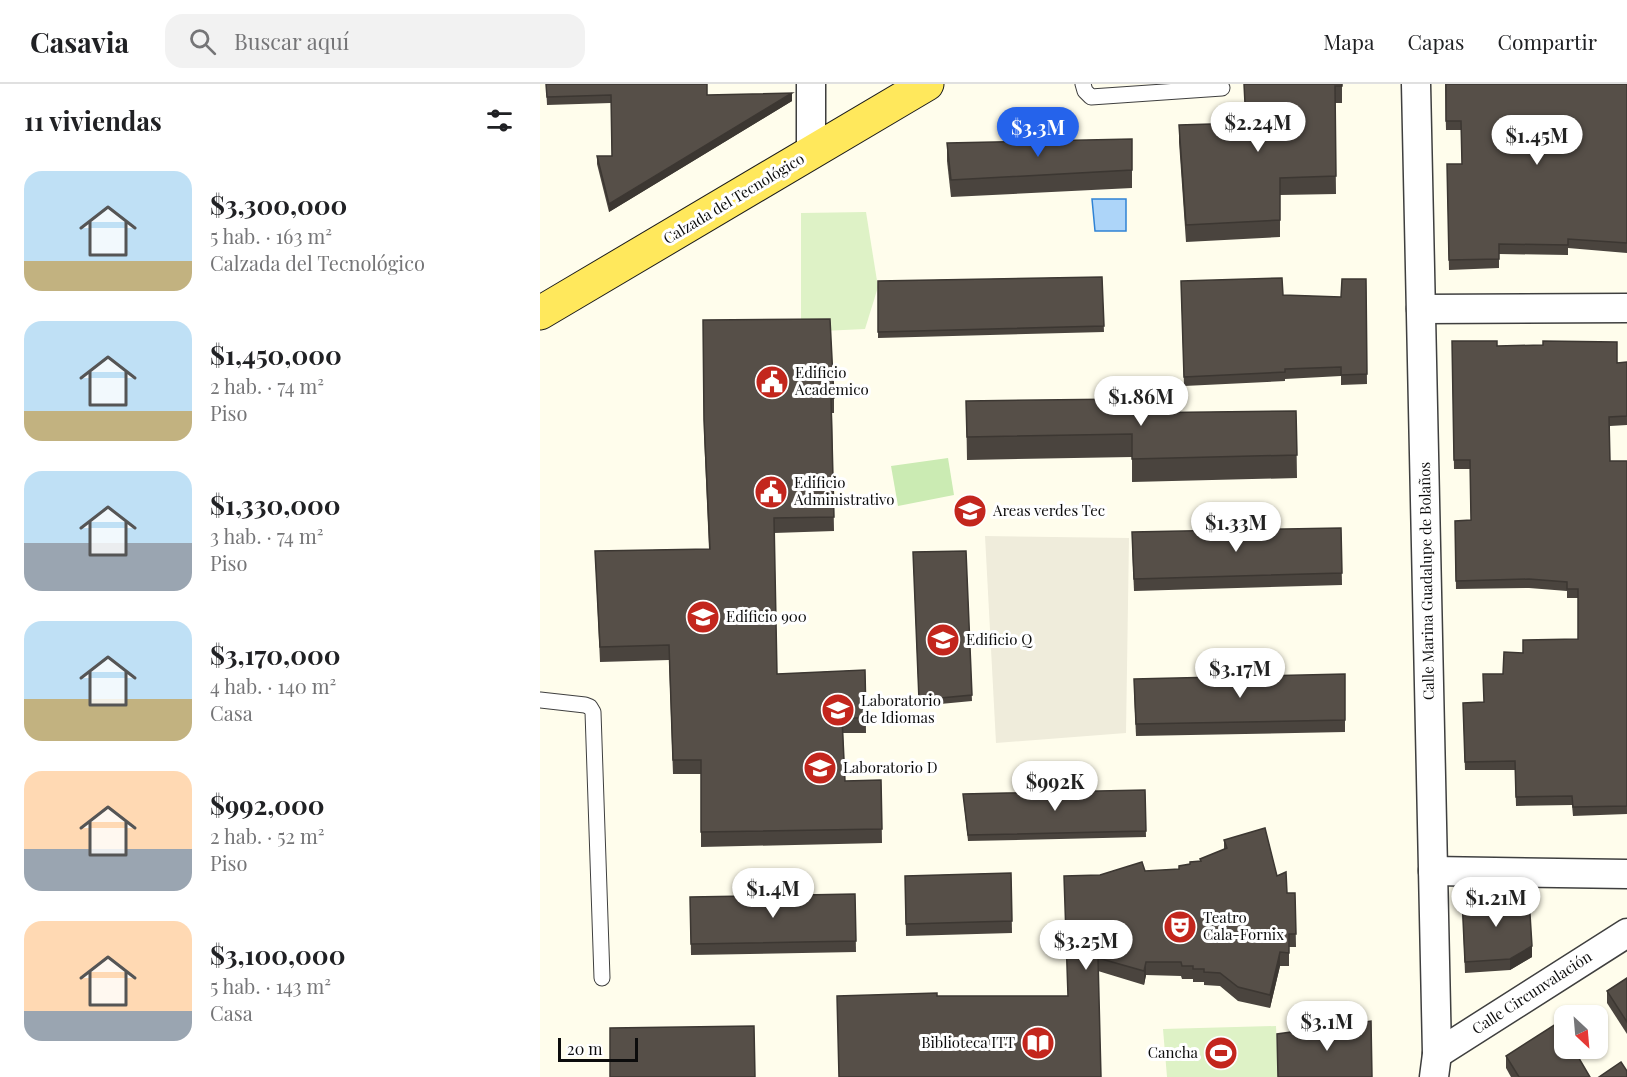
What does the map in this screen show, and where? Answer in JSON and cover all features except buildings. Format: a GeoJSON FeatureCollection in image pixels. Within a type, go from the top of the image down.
{"type":"FeatureCollection","features":[{"type":"Feature","properties":{"kind":"main road","name":"Calzada del Tecnológico"},"geometry":{"type":"LineString","coordinates":[[540,313],[927,84]]}},
{"type":"Feature","properties":{"kind":"street"},"geometry":{"type":"LineString","coordinates":[[811,84],[811,153]]}},
{"type":"Feature","properties":{"kind":"street","name":"Calle Marina Guadalupe de Bolaños"},"geometry":{"type":"LineString","coordinates":[[1416,84],[1436,1066]]}},
{"type":"Feature","properties":{"kind":"street"},"geometry":{"type":"LineString","coordinates":[[1421,309],[1627,308]]}},
{"type":"Feature","properties":{"kind":"street"},"geometry":{"type":"LineString","coordinates":[[1433,871],[1627,874]]}},
{"type":"Feature","properties":{"kind":"street","name":"Calle Circunvalación"},"geometry":{"type":"LineString","coordinates":[[1436,1066],[1627,933]]}},
{"type":"Feature","properties":{"kind":"lane"},"geometry":{"type":"LineString","coordinates":[[1083,84],[1090,97],[1222,88]]}},
{"type":"Feature","properties":{"kind":"lane"},"geometry":{"type":"LineString","coordinates":[[540,700],[585,705],[593,712],[602,978]]}},
{"type":"Feature","properties":{"kind":"green space"},"geometry":{"type":"Polygon","coordinates":[[[866,212],[878,287],[865,329],[801,332],[801,213],[866,212]]]}},
{"type":"Feature","properties":{"kind":"green space"},"geometry":{"type":"Polygon","coordinates":[[[948,458],[954,495],[898,506],[891,466],[948,458]]]}},
{"type":"Feature","properties":{"kind":"green space","name":"Cancha"},"geometry":{"type":"Polygon","coordinates":[[[1276,1026],[1278,1077],[1167,1077],[1163,1029],[1276,1026]]]}},
{"type":"Feature","properties":{"kind":"shaded area"},"geometry":{"type":"Polygon","coordinates":[[[985,536],[1129,538],[1126,733],[996,743],[985,536]]]}},
{"type":"Feature","properties":{"kind":"water"},"geometry":{"type":"Polygon","coordinates":[[[1092,199],[1126,199],[1126,231],[1095,231],[1092,199]]]}},
{"type":"Feature","properties":{"kind":"place","name":"Edificio Academico"},"geometry":{"type":"Point","coordinates":[772,382]}},
{"type":"Feature","properties":{"kind":"place","name":"Edificio Administrativo"},"geometry":{"type":"Point","coordinates":[771,492]}},
{"type":"Feature","properties":{"kind":"place","name":"Areas verdes Tec"},"geometry":{"type":"Point","coordinates":[970,511]}},
{"type":"Feature","properties":{"kind":"place","name":"Edificio 900"},"geometry":{"type":"Point","coordinates":[703,617]}},
{"type":"Feature","properties":{"kind":"place","name":"Edificio Q"},"geometry":{"type":"Point","coordinates":[943,640]}},
{"type":"Feature","properties":{"kind":"place","name":"Laboratorio de Idiomas"},"geometry":{"type":"Point","coordinates":[838,710]}},
{"type":"Feature","properties":{"kind":"place","name":"Laboratorio D"},"geometry":{"type":"Point","coordinates":[820,768]}},
{"type":"Feature","properties":{"kind":"place","name":"Teatro Cala-Fornix"},"geometry":{"type":"Point","coordinates":[1180,927]}},
{"type":"Feature","properties":{"kind":"place","name":"Biblioteca ITT"},"geometry":{"type":"Point","coordinates":[1038,1043]}},
{"type":"Feature","properties":{"kind":"place","name":"Cancha"},"geometry":{"type":"Point","coordinates":[1221,1053]}}]}
